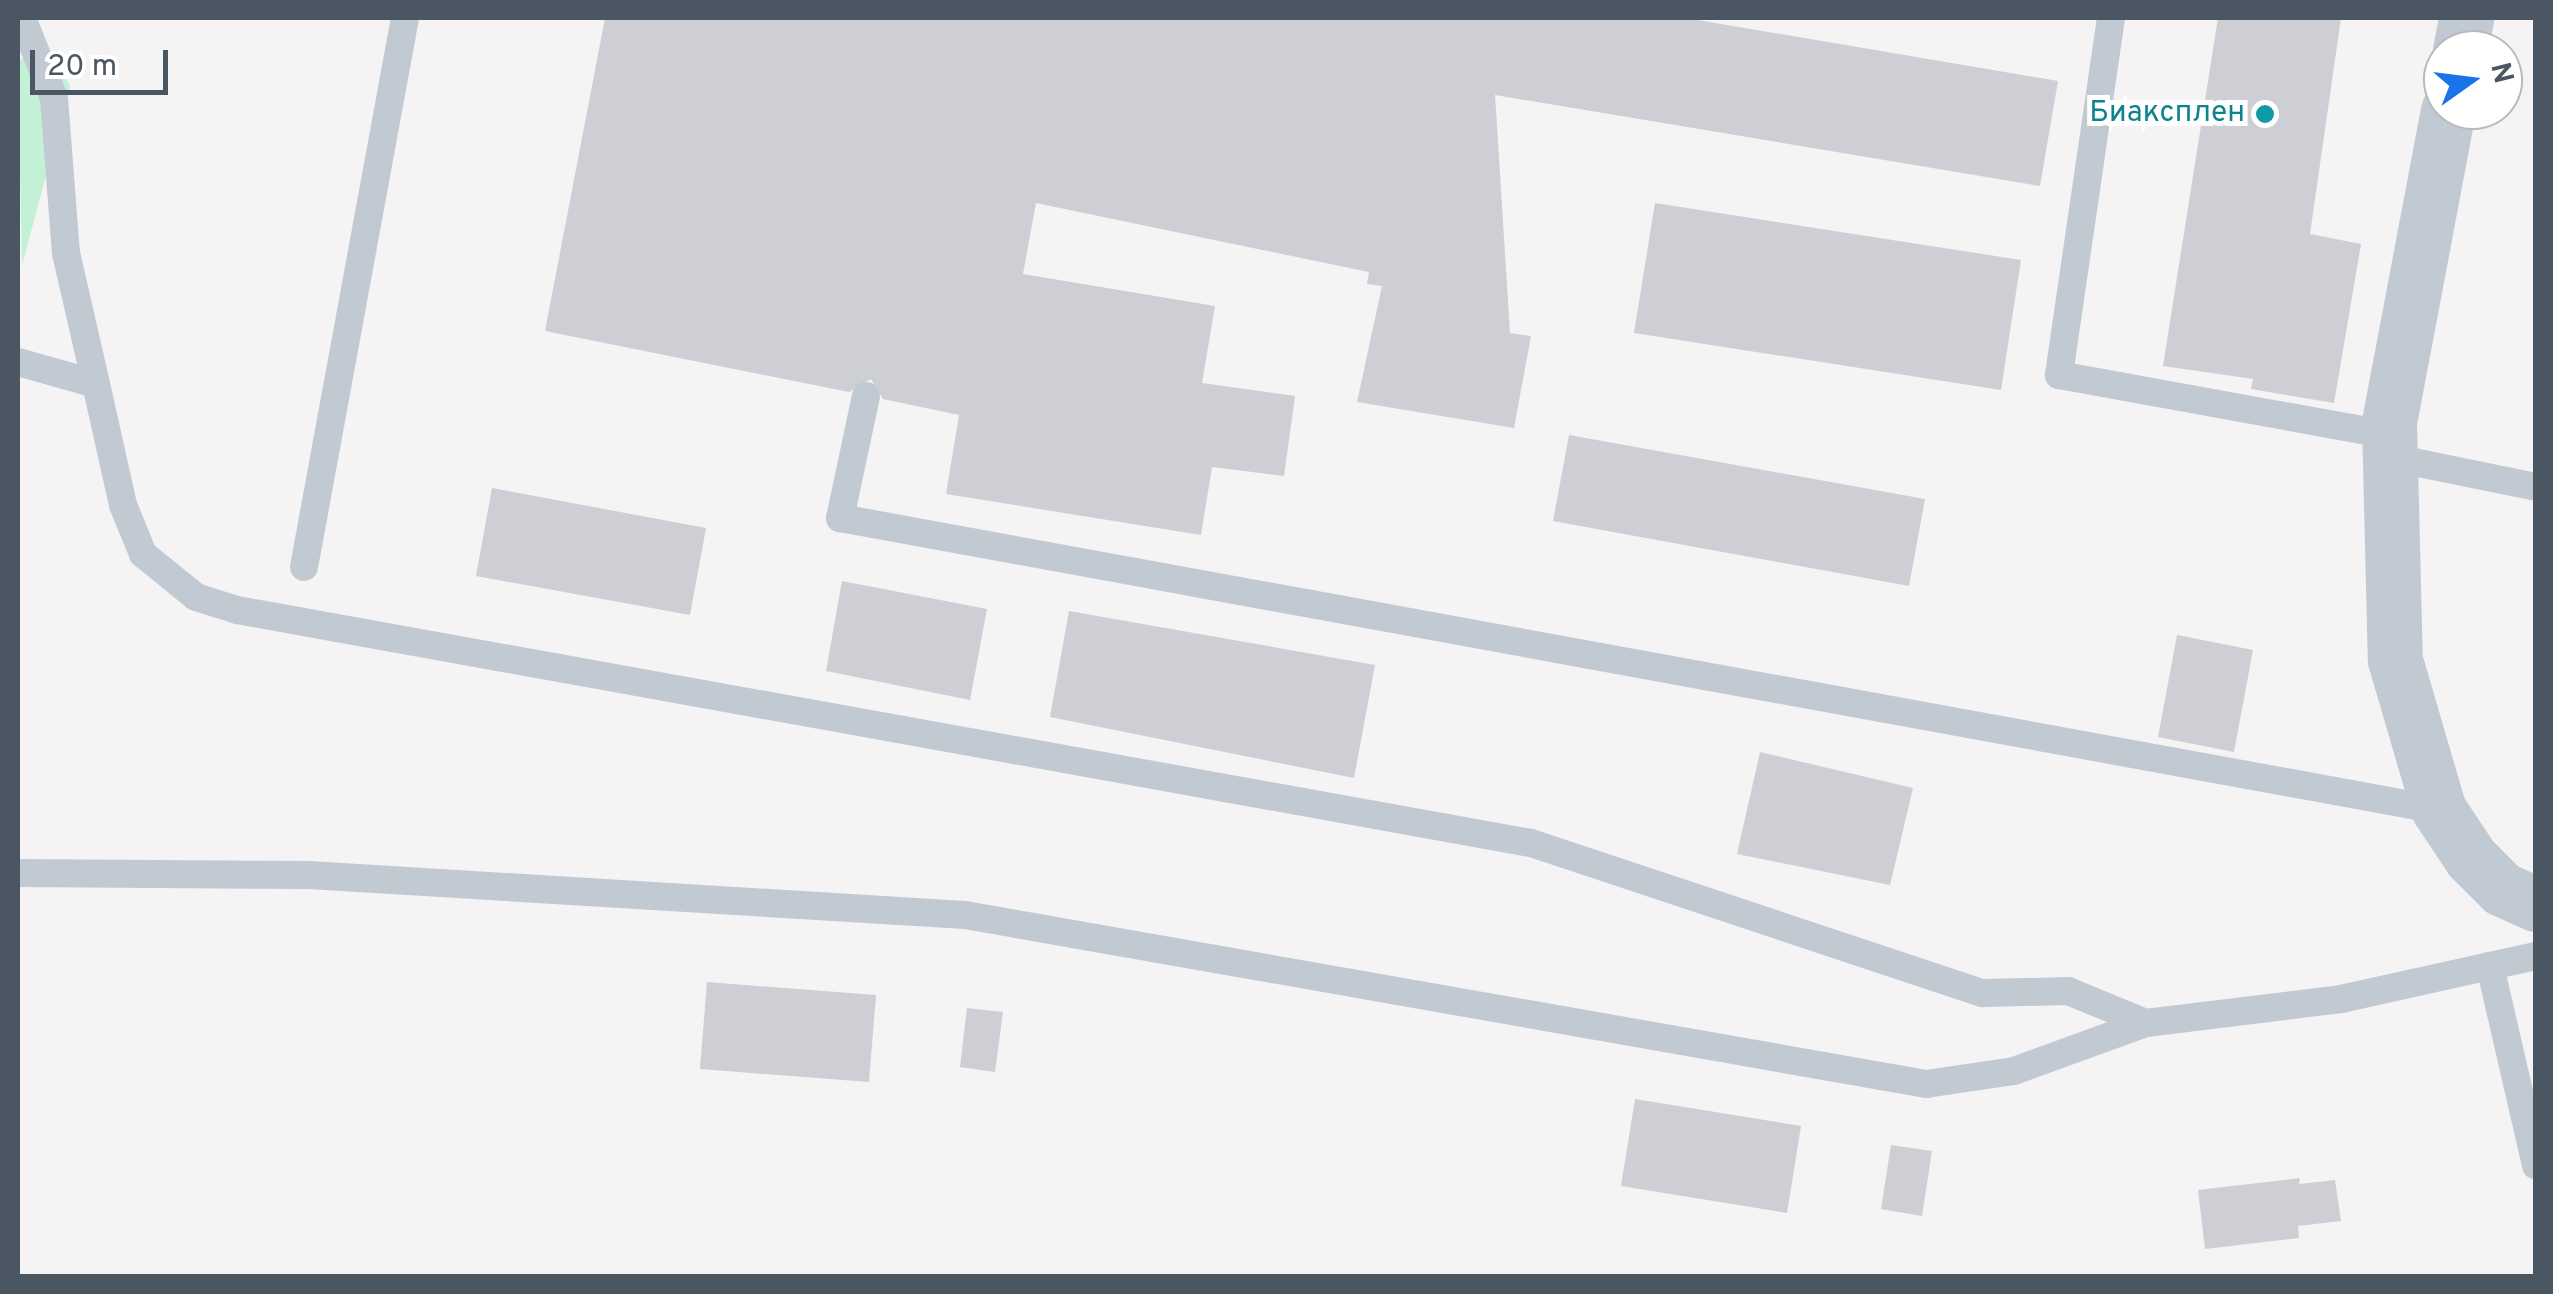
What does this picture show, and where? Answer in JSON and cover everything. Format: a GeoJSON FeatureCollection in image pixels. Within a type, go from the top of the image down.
{"type":"FeatureCollection","features":[{"type":"Feature","properties":{"kind":"street"},"geometry":{"type":"LineString","coordinates":[[2444,130],[2389,446],[2395,660],[2439,810],[2470,858],[2502,888],[2536,904]]}},
{"type":"Feature","properties":{"kind":"lane"},"geometry":{"type":"LineString","coordinates":[[22,18],[54,98],[66,253],[132,534],[167,578],[210,601],[307,628],[1531,843],[1983,993],[2068,992],[2146,1022]]}},
{"type":"Feature","properties":{"kind":"lane"},"geometry":{"type":"LineString","coordinates":[[304,567],[405,18]]}},
{"type":"Feature","properties":{"kind":"lane"},"geometry":{"type":"LineString","coordinates":[[2112,18],[2059,375],[2389,446],[2532,486]]}},
{"type":"Feature","properties":{"kind":"lane"},"geometry":{"type":"LineString","coordinates":[[18,362],[96,384]]}},
{"type":"Feature","properties":{"kind":"lane"},"geometry":{"type":"LineString","coordinates":[[866,396],[840,518],[2439,810]]}},
{"type":"Feature","properties":{"kind":"lane"},"geometry":{"type":"LineString","coordinates":[[18,872],[309,874],[966,914],[1926,1084],[2014,1071],[2146,1022],[2341,1000],[2536,956]]}},
{"type":"Feature","properties":{"kind":"lane"},"geometry":{"type":"LineString","coordinates":[[2490,966],[2536,1166]]}},
{"type":"Feature","properties":{"kind":"green space"},"geometry":{"type":"Polygon","coordinates":[[[54,51],[70,87],[22,265],[18,60],[54,51]]]}},
{"type":"Feature","properties":{"kind":"building"},"geometry":{"type":"Polygon","coordinates":[[[605,18],[1686,18],[2058,81],[2040,186],[1495,95],[1510,333],[1531,336],[1514,428],[1357,402],[1382,286],[1367,284],[1369,272],[1036,203],[1023,274],[1215,306],[1202,383],[1295,396],[1284,476],[1212,467],[1201,535],[946,494],[959,415],[883,399],[871,379],[849,392],[545,331],[605,18]]]}},
{"type":"Feature","properties":{"kind":"building","name":"Биаксплен"},"geometry":{"type":"Polygon","coordinates":[[[2218,18],[2341,18],[2310,234],[2361,244],[2334,403],[2251,389],[2253,379],[2163,366],[2218,18]]]}},
{"type":"Feature","properties":{"kind":"building"},"geometry":{"type":"Polygon","coordinates":[[[1655,203],[2021,260],[2001,390],[1634,333],[1655,203]]]}},
{"type":"Feature","properties":{"kind":"building"},"geometry":{"type":"Polygon","coordinates":[[[1569,435],[1925,499],[1909,586],[1553,521],[1569,435]]]}},
{"type":"Feature","properties":{"kind":"building"},"geometry":{"type":"Polygon","coordinates":[[[492,488],[706,528],[690,615],[476,576],[492,488]]]}},
{"type":"Feature","properties":{"kind":"building"},"geometry":{"type":"Polygon","coordinates":[[[842,581],[987,609],[970,700],[826,671],[842,581]]]}},
{"type":"Feature","properties":{"kind":"building"},"geometry":{"type":"Polygon","coordinates":[[[1069,611],[1375,665],[1354,778],[1050,717],[1069,611]]]}},
{"type":"Feature","properties":{"kind":"building"},"geometry":{"type":"Polygon","coordinates":[[[2177,635],[2253,650],[2234,752],[2158,737],[2177,635]]]}},
{"type":"Feature","properties":{"kind":"building"},"geometry":{"type":"Polygon","coordinates":[[[1760,752],[1913,788],[1890,885],[1737,854],[1760,752]]]}},
{"type":"Feature","properties":{"kind":"building"},"geometry":{"type":"Polygon","coordinates":[[[707,982],[876,995],[869,1082],[700,1069],[707,982]]]}},
{"type":"Feature","properties":{"kind":"building"},"geometry":{"type":"Polygon","coordinates":[[[967,1008],[1003,1012],[995,1072],[960,1067],[967,1008]]]}},
{"type":"Feature","properties":{"kind":"building"},"geometry":{"type":"Polygon","coordinates":[[[1635,1099],[1801,1126],[1787,1213],[1621,1186],[1635,1099]]]}},
{"type":"Feature","properties":{"kind":"building"},"geometry":{"type":"Polygon","coordinates":[[[1891,1145],[1932,1151],[1922,1216],[1881,1209],[1891,1145]]]}},
{"type":"Feature","properties":{"kind":"building"},"geometry":{"type":"Polygon","coordinates":[[[2300,1178],[2299,1184],[2335,1180],[2341,1221],[2298,1226],[2299,1238],[2205,1249],[2198,1190],[2300,1178]]]}},
{"type":"Feature","properties":{"kind":"place","name":"Биаксплен"},"geometry":{"type":"Point","coordinates":[2265,114]}}]}
